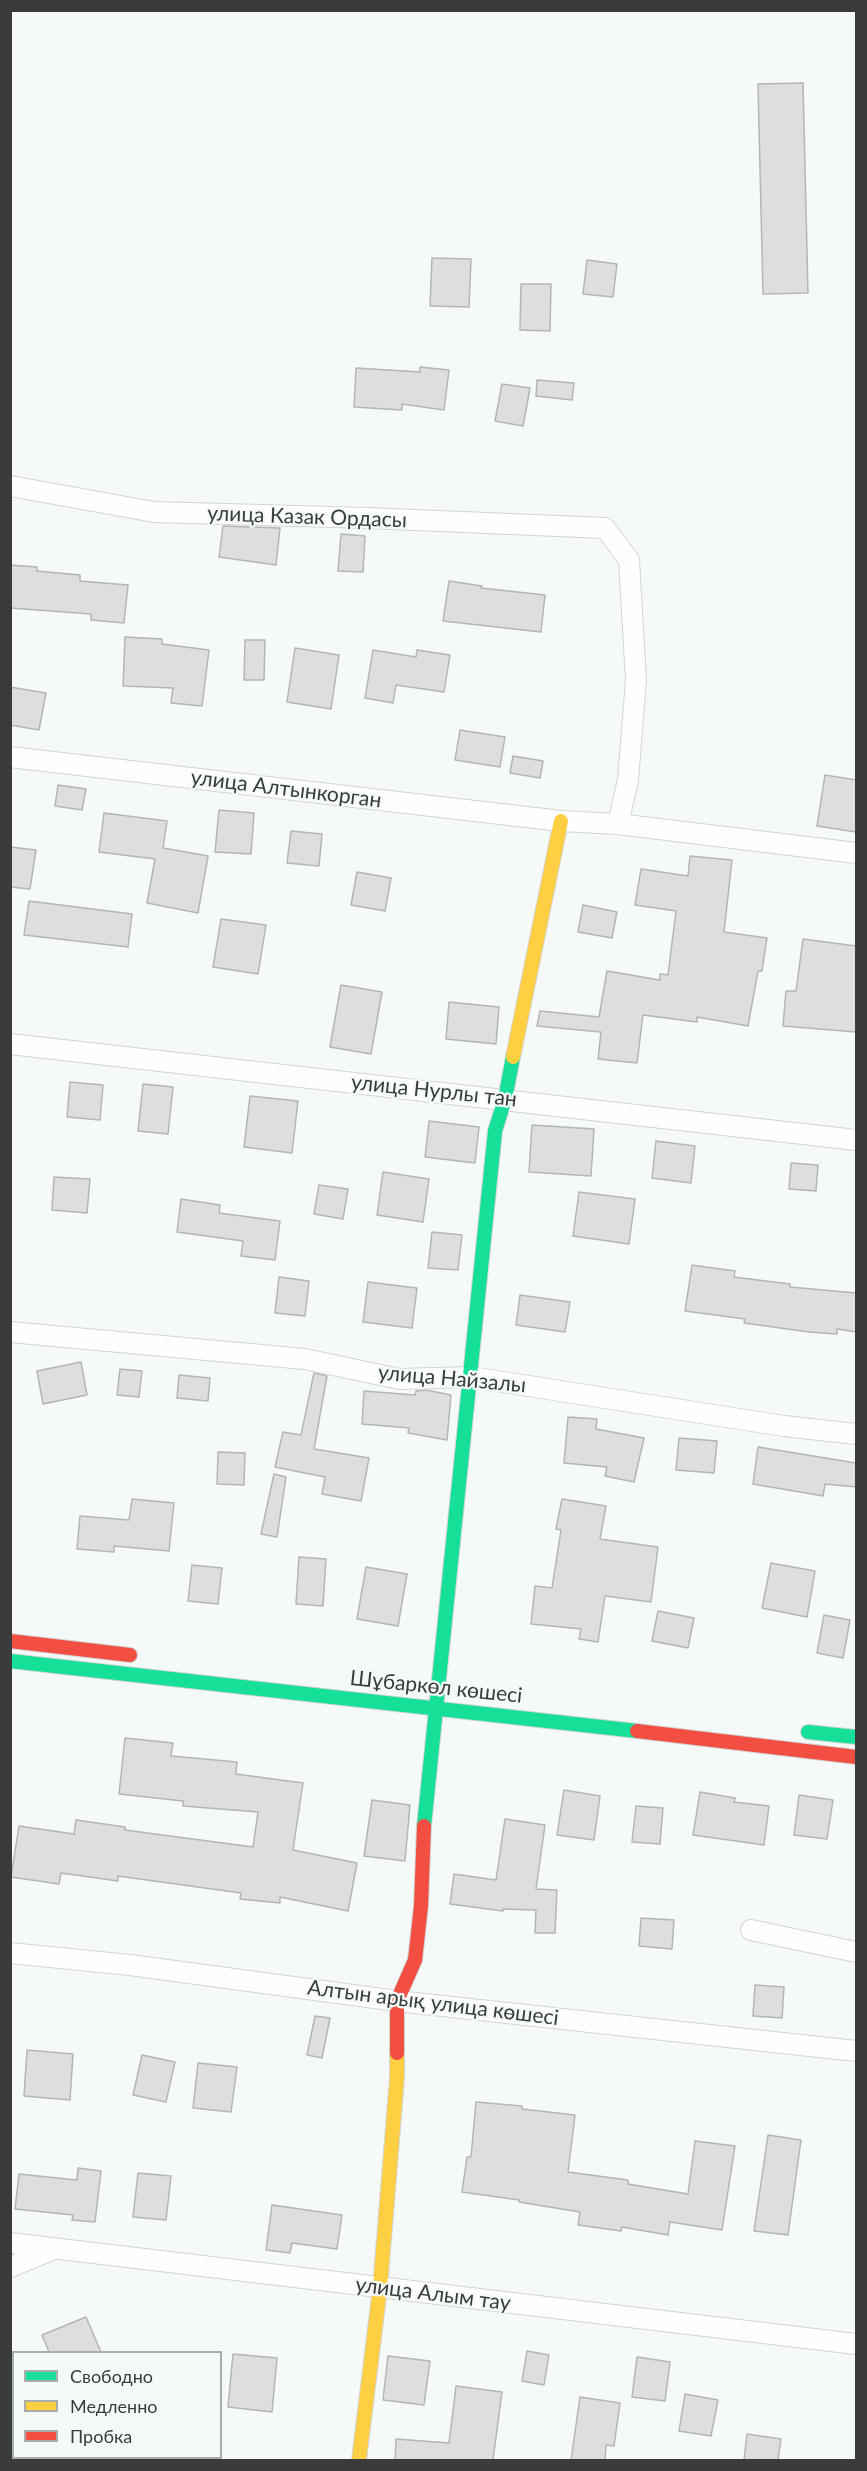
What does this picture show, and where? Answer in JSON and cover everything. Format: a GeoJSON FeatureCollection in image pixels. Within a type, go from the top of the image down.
{"type":"FeatureCollection","features":[{"type":"Feature","properties":{"kind":"street","name":"улица Казак Ордасы"},"geometry":{"type":"LineString","coordinates":[[10,486],[154,512],[605,528],[629,560],[636,680],[628,780],[618,824]]}},
{"type":"Feature","properties":{"kind":"street","name":"улица Алтынкорган"},"geometry":{"type":"LineString","coordinates":[[10,758],[561,821],[618,824],[856,853]]}},
{"type":"Feature","properties":{"kind":"street"},"geometry":{"type":"LineString","coordinates":[[359,2460],[380,2288],[397,2078],[397,2001],[415,1960],[421,1906],[422,1845],[495,1131],[505,1099],[561,821]]}},
{"type":"Feature","properties":{"kind":"street","name":"улица Нурлы тан"},"geometry":{"type":"LineString","coordinates":[[10,1044],[856,1140]]}},
{"type":"Feature","properties":{"kind":"street","name":"улица Найзалы"},"geometry":{"type":"LineString","coordinates":[[10,1332],[305,1359],[399,1379],[471,1377],[784,1426],[856,1434]]}},
{"type":"Feature","properties":{"kind":"street"},"geometry":{"type":"LineString","coordinates":[[10,1641],[141,1656]]}},
{"type":"Feature","properties":{"kind":"street","name":"Шұбаркөл көшесі"},"geometry":{"type":"LineString","coordinates":[[10,1661],[856,1757]]}},
{"type":"Feature","properties":{"kind":"street"},"geometry":{"type":"LineString","coordinates":[[798,1730],[856,1737]]}},
{"type":"Feature","properties":{"kind":"street"},"geometry":{"type":"LineString","coordinates":[[751,1930],[856,1952]]}},
{"type":"Feature","properties":{"kind":"street","name":"Алтын арық улица көшесі"},"geometry":{"type":"LineString","coordinates":[[10,1953],[130,1965],[397,2001],[856,2051]]}},
{"type":"Feature","properties":{"kind":"street","name":"улица Алым тау"},"geometry":{"type":"LineString","coordinates":[[10,2243],[856,2344]]}},
{"type":"Feature","properties":{"kind":"street"},"geometry":{"type":"LineString","coordinates":[[10,2267],[53,2249]]}},
{"type":"Feature","properties":{"kind":"building"},"geometry":{"type":"Polygon","coordinates":[[[803,83],[808,293],[763,294],[758,84],[803,83]]]}},
{"type":"Feature","properties":{"kind":"building"},"geometry":{"type":"Polygon","coordinates":[[[432,258],[471,259],[469,307],[430,306],[432,258]]]}},
{"type":"Feature","properties":{"kind":"building"},"geometry":{"type":"Polygon","coordinates":[[[587,260],[617,264],[613,297],[583,294],[587,260]]]}},
{"type":"Feature","properties":{"kind":"building"},"geometry":{"type":"Polygon","coordinates":[[[521,284],[551,284],[550,331],[520,330],[521,284]]]}},
{"type":"Feature","properties":{"kind":"building"},"geometry":{"type":"Polygon","coordinates":[[[420,367],[449,370],[444,410],[402,404],[402,410],[354,407],[356,368],[420,372],[420,367]]]}},
{"type":"Feature","properties":{"kind":"building"},"geometry":{"type":"Polygon","coordinates":[[[537,380],[574,383],[572,400],[536,396],[537,380]]]}},
{"type":"Feature","properties":{"kind":"building"},"geometry":{"type":"Polygon","coordinates":[[[502,384],[530,388],[523,426],[495,421],[502,384]]]}},
{"type":"Feature","properties":{"kind":"building"},"geometry":{"type":"Polygon","coordinates":[[[223,526],[280,528],[276,565],[219,557],[223,526]]]}},
{"type":"Feature","properties":{"kind":"building"},"geometry":{"type":"Polygon","coordinates":[[[341,534],[365,536],[363,572],[338,571],[341,534]]]}},
{"type":"Feature","properties":{"kind":"building"},"geometry":{"type":"Polygon","coordinates":[[[10,565],[37,567],[37,571],[80,575],[80,581],[128,585],[124,623],[91,620],[91,614],[10,608],[10,565]]]}},
{"type":"Feature","properties":{"kind":"building"},"geometry":{"type":"Polygon","coordinates":[[[449,581],[482,586],[481,588],[545,595],[541,632],[443,621],[449,581]]]}},
{"type":"Feature","properties":{"kind":"building"},"geometry":{"type":"Polygon","coordinates":[[[125,637],[162,639],[162,644],[209,650],[202,706],[171,703],[173,688],[123,686],[125,637]]]}},
{"type":"Feature","properties":{"kind":"building"},"geometry":{"type":"Polygon","coordinates":[[[245,640],[265,640],[264,680],[244,680],[245,640]]]}},
{"type":"Feature","properties":{"kind":"building"},"geometry":{"type":"Polygon","coordinates":[[[295,648],[339,655],[331,709],[287,702],[295,648]]]}},
{"type":"Feature","properties":{"kind":"building"},"geometry":{"type":"Polygon","coordinates":[[[373,650],[416,657],[417,650],[450,655],[444,692],[396,685],[393,703],[365,698],[373,650]]]}},
{"type":"Feature","properties":{"kind":"building"},"geometry":{"type":"Polygon","coordinates":[[[10,687],[46,693],[39,730],[10,725],[10,687]]]}},
{"type":"Feature","properties":{"kind":"building"},"geometry":{"type":"Polygon","coordinates":[[[460,730],[505,737],[500,767],[455,760],[460,730]]]}},
{"type":"Feature","properties":{"kind":"building"},"geometry":{"type":"Polygon","coordinates":[[[513,756],[543,761],[540,778],[510,773],[513,756]]]}},
{"type":"Feature","properties":{"kind":"building"},"geometry":{"type":"Polygon","coordinates":[[[825,775],[856,780],[856,832],[817,826],[825,775]]]}},
{"type":"Feature","properties":{"kind":"building"},"geometry":{"type":"Polygon","coordinates":[[[58,785],[86,789],[82,810],[55,806],[58,785]]]}},
{"type":"Feature","properties":{"kind":"building"},"geometry":{"type":"Polygon","coordinates":[[[219,810],[254,813],[251,854],[215,852],[219,810]]]}},
{"type":"Feature","properties":{"kind":"building"},"geometry":{"type":"Polygon","coordinates":[[[104,813],[167,821],[163,848],[208,856],[198,913],[147,903],[155,859],[99,852],[104,813]]]}},
{"type":"Feature","properties":{"kind":"building"},"geometry":{"type":"Polygon","coordinates":[[[291,831],[322,834],[319,866],[287,863],[291,831]]]}},
{"type":"Feature","properties":{"kind":"building"},"geometry":{"type":"Polygon","coordinates":[[[10,847],[36,850],[30,889],[10,887],[10,847]]]}},
{"type":"Feature","properties":{"kind":"building"},"geometry":{"type":"Polygon","coordinates":[[[690,856],[732,860],[724,932],[767,938],[762,971],[758,971],[748,1026],[697,1017],[697,1022],[643,1015],[637,1063],[598,1059],[601,1032],[537,1026],[540,1011],[599,1017],[607,971],[660,980],[660,974],[668,975],[676,911],[635,905],[641,869],[688,876],[690,856]]]}},
{"type":"Feature","properties":{"kind":"building"},"geometry":{"type":"Polygon","coordinates":[[[357,872],[391,878],[385,911],[351,905],[357,872]]]}},
{"type":"Feature","properties":{"kind":"building"},"geometry":{"type":"Polygon","coordinates":[[[29,901],[132,914],[128,947],[24,935],[29,901]]]}},
{"type":"Feature","properties":{"kind":"building"},"geometry":{"type":"Polygon","coordinates":[[[583,905],[617,912],[612,938],[578,932],[583,905]]]}},
{"type":"Feature","properties":{"kind":"building"},"geometry":{"type":"Polygon","coordinates":[[[221,919],[266,925],[258,974],[213,967],[221,919]]]}},
{"type":"Feature","properties":{"kind":"building"},"geometry":{"type":"Polygon","coordinates":[[[803,939],[856,946],[856,1032],[783,1026],[786,991],[796,991],[803,939]]]}},
{"type":"Feature","properties":{"kind":"building"},"geometry":{"type":"Polygon","coordinates":[[[341,985],[382,992],[371,1054],[330,1047],[341,985]]]}},
{"type":"Feature","properties":{"kind":"building"},"geometry":{"type":"Polygon","coordinates":[[[449,1002],[499,1007],[496,1044],[446,1039],[449,1002]]]}},
{"type":"Feature","properties":{"kind":"building"},"geometry":{"type":"Polygon","coordinates":[[[70,1082],[103,1085],[100,1120],[67,1117],[70,1082]]]}},
{"type":"Feature","properties":{"kind":"building"},"geometry":{"type":"Polygon","coordinates":[[[143,1084],[173,1087],[168,1134],[138,1131],[143,1084]]]}},
{"type":"Feature","properties":{"kind":"building"},"geometry":{"type":"Polygon","coordinates":[[[250,1096],[298,1101],[292,1153],[244,1147],[250,1096]]]}},
{"type":"Feature","properties":{"kind":"building"},"geometry":{"type":"Polygon","coordinates":[[[429,1121],[479,1127],[475,1163],[425,1157],[429,1121]]]}},
{"type":"Feature","properties":{"kind":"building"},"geometry":{"type":"Polygon","coordinates":[[[532,1125],[594,1129],[591,1176],[529,1172],[532,1125]]]}},
{"type":"Feature","properties":{"kind":"building"},"geometry":{"type":"Polygon","coordinates":[[[656,1141],[695,1146],[691,1183],[652,1178],[656,1141]]]}},
{"type":"Feature","properties":{"kind":"building"},"geometry":{"type":"Polygon","coordinates":[[[791,1163],[818,1165],[816,1191],[789,1189],[791,1163]]]}},
{"type":"Feature","properties":{"kind":"building"},"geometry":{"type":"Polygon","coordinates":[[[383,1172],[429,1179],[423,1222],[377,1215],[383,1172]]]}},
{"type":"Feature","properties":{"kind":"building"},"geometry":{"type":"Polygon","coordinates":[[[54,1177],[90,1179],[87,1213],[52,1210],[54,1177]]]}},
{"type":"Feature","properties":{"kind":"building"},"geometry":{"type":"Polygon","coordinates":[[[319,1185],[348,1189],[343,1219],[314,1214],[319,1185]]]}},
{"type":"Feature","properties":{"kind":"building"},"geometry":{"type":"Polygon","coordinates":[[[579,1192],[635,1199],[629,1244],[573,1236],[579,1192]]]}},
{"type":"Feature","properties":{"kind":"building"},"geometry":{"type":"Polygon","coordinates":[[[181,1199],[220,1205],[219,1213],[280,1221],[275,1260],[241,1256],[243,1241],[177,1232],[181,1199]]]}},
{"type":"Feature","properties":{"kind":"building"},"geometry":{"type":"Polygon","coordinates":[[[432,1232],[462,1235],[458,1270],[428,1268],[432,1232]]]}},
{"type":"Feature","properties":{"kind":"building"},"geometry":{"type":"Polygon","coordinates":[[[692,1265],[735,1271],[734,1277],[790,1284],[790,1287],[856,1293],[856,1332],[837,1329],[837,1334],[809,1332],[744,1323],[745,1319],[685,1311],[692,1265]]]}},
{"type":"Feature","properties":{"kind":"building"},"geometry":{"type":"Polygon","coordinates":[[[279,1277],[309,1281],[305,1316],[275,1313],[279,1277]]]}},
{"type":"Feature","properties":{"kind":"building"},"geometry":{"type":"Polygon","coordinates":[[[368,1282],[417,1288],[412,1328],[363,1322],[368,1282]]]}},
{"type":"Feature","properties":{"kind":"building"},"geometry":{"type":"Polygon","coordinates":[[[520,1295],[570,1302],[565,1332],[516,1325],[520,1295]]]}},
{"type":"Feature","properties":{"kind":"building"},"geometry":{"type":"Polygon","coordinates":[[[81,1362],[87,1395],[43,1404],[37,1371],[81,1362]]]}},
{"type":"Feature","properties":{"kind":"building"},"geometry":{"type":"Polygon","coordinates":[[[120,1369],[142,1371],[139,1397],[117,1395],[120,1369]]]}},
{"type":"Feature","properties":{"kind":"building"},"geometry":{"type":"Polygon","coordinates":[[[314,1373],[327,1376],[314,1449],[369,1458],[361,1501],[322,1494],[325,1477],[275,1467],[283,1432],[301,1435],[314,1373]]]}},
{"type":"Feature","properties":{"kind":"building"},"geometry":{"type":"Polygon","coordinates":[[[179,1375],[210,1378],[208,1401],[177,1398],[179,1375]]]}},
{"type":"Feature","properties":{"kind":"building"},"geometry":{"type":"Polygon","coordinates":[[[426,1390],[451,1395],[447,1440],[408,1433],[409,1428],[362,1424],[364,1391],[415,1395],[416,1391],[426,1390]]]}},
{"type":"Feature","properties":{"kind":"building"},"geometry":{"type":"Polygon","coordinates":[[[568,1417],[597,1419],[596,1429],[644,1438],[634,1482],[605,1476],[607,1467],[564,1463],[568,1417]]]}},
{"type":"Feature","properties":{"kind":"building"},"geometry":{"type":"Polygon","coordinates":[[[679,1438],[717,1441],[714,1473],[676,1470],[679,1438]]]}},
{"type":"Feature","properties":{"kind":"building"},"geometry":{"type":"Polygon","coordinates":[[[758,1447],[856,1463],[856,1487],[825,1484],[823,1496],[753,1484],[758,1447]]]}},
{"type":"Feature","properties":{"kind":"building"},"geometry":{"type":"Polygon","coordinates":[[[218,1452],[245,1453],[244,1485],[217,1484],[218,1452]]]}},
{"type":"Feature","properties":{"kind":"building"},"geometry":{"type":"Polygon","coordinates":[[[274,1474],[286,1477],[277,1537],[261,1534],[274,1474]]]}},
{"type":"Feature","properties":{"kind":"building"},"geometry":{"type":"Polygon","coordinates":[[[132,1499],[174,1503],[169,1551],[114,1546],[114,1552],[77,1549],[80,1516],[129,1520],[132,1499]]]}},
{"type":"Feature","properties":{"kind":"building"},"geometry":{"type":"Polygon","coordinates":[[[562,1499],[606,1506],[600,1539],[658,1547],[651,1602],[605,1596],[598,1642],[579,1639],[581,1629],[531,1624],[535,1586],[552,1588],[561,1530],[556,1529],[562,1499]]]}},
{"type":"Feature","properties":{"kind":"building"},"geometry":{"type":"Polygon","coordinates":[[[299,1557],[326,1559],[323,1606],[296,1604],[299,1557]]]}},
{"type":"Feature","properties":{"kind":"building"},"geometry":{"type":"Polygon","coordinates":[[[771,1563],[815,1571],[807,1617],[762,1608],[771,1563]]]}},
{"type":"Feature","properties":{"kind":"building"},"geometry":{"type":"Polygon","coordinates":[[[192,1565],[222,1568],[218,1604],[188,1601],[192,1565]]]}},
{"type":"Feature","properties":{"kind":"building"},"geometry":{"type":"Polygon","coordinates":[[[366,1567],[407,1574],[398,1626],[357,1619],[366,1567]]]}},
{"type":"Feature","properties":{"kind":"building"},"geometry":{"type":"Polygon","coordinates":[[[658,1611],[694,1618],[688,1648],[652,1641],[658,1611]]]}},
{"type":"Feature","properties":{"kind":"building"},"geometry":{"type":"Polygon","coordinates":[[[824,1615],[850,1620],[843,1658],[817,1653],[824,1615]]]}},
{"type":"Feature","properties":{"kind":"building"},"geometry":{"type":"Polygon","coordinates":[[[125,1738],[173,1743],[171,1756],[237,1762],[236,1774],[303,1783],[293,1850],[357,1863],[348,1911],[280,1897],[280,1903],[240,1899],[241,1893],[118,1876],[118,1881],[61,1873],[59,1884],[11,1877],[19,1826],[74,1834],[76,1820],[125,1827],[125,1830],[253,1847],[258,1812],[183,1806],[183,1801],[119,1794],[125,1738]]]}},
{"type":"Feature","properties":{"kind":"building"},"geometry":{"type":"Polygon","coordinates":[[[564,1790],[600,1796],[594,1840],[557,1835],[564,1790]]]}},
{"type":"Feature","properties":{"kind":"building"},"geometry":{"type":"Polygon","coordinates":[[[700,1792],[735,1798],[734,1802],[769,1806],[764,1845],[693,1835],[700,1792]]]}},
{"type":"Feature","properties":{"kind":"building"},"geometry":{"type":"Polygon","coordinates":[[[799,1795],[833,1800],[827,1839],[794,1835],[799,1795]]]}},
{"type":"Feature","properties":{"kind":"building"},"geometry":{"type":"Polygon","coordinates":[[[372,1800],[410,1805],[405,1861],[364,1856],[372,1800]]]}},
{"type":"Feature","properties":{"kind":"building"},"geometry":{"type":"Polygon","coordinates":[[[636,1806],[663,1808],[660,1844],[632,1842],[636,1806]]]}},
{"type":"Feature","properties":{"kind":"building"},"geometry":{"type":"Polygon","coordinates":[[[505,1819],[545,1825],[536,1889],[557,1890],[555,1933],[535,1933],[536,1910],[503,1909],[503,1911],[450,1904],[454,1874],[496,1880],[505,1819]]]}},
{"type":"Feature","properties":{"kind":"building"},"geometry":{"type":"Polygon","coordinates":[[[641,1918],[674,1920],[672,1949],[639,1946],[641,1918]]]}},
{"type":"Feature","properties":{"kind":"building"},"geometry":{"type":"Polygon","coordinates":[[[755,1985],[784,1987],[782,2018],[753,2016],[755,1985]]]}},
{"type":"Feature","properties":{"kind":"building"},"geometry":{"type":"Polygon","coordinates":[[[315,2016],[330,2018],[322,2058],[307,2055],[315,2016]]]}},
{"type":"Feature","properties":{"kind":"building"},"geometry":{"type":"Polygon","coordinates":[[[27,2050],[73,2054],[70,2100],[24,2096],[27,2050]]]}},
{"type":"Feature","properties":{"kind":"building"},"geometry":{"type":"Polygon","coordinates":[[[142,2055],[175,2062],[166,2102],[133,2095],[142,2055]]]}},
{"type":"Feature","properties":{"kind":"building"},"geometry":{"type":"Polygon","coordinates":[[[198,2063],[237,2067],[231,2112],[193,2108],[198,2063]]]}},
{"type":"Feature","properties":{"kind":"building"},"geometry":{"type":"Polygon","coordinates":[[[476,2102],[522,2106],[522,2109],[575,2115],[568,2172],[628,2180],[628,2184],[688,2194],[695,2141],[735,2146],[722,2230],[670,2222],[668,2235],[622,2227],[621,2231],[578,2225],[580,2212],[462,2192],[467,2157],[471,2157],[476,2102]]]}},
{"type":"Feature","properties":{"kind":"building"},"geometry":{"type":"Polygon","coordinates":[[[768,2135],[801,2140],[788,2235],[754,2231],[768,2135]]]}},
{"type":"Feature","properties":{"kind":"building"},"geometry":{"type":"Polygon","coordinates":[[[78,2168],[101,2171],[95,2222],[72,2220],[73,2215],[15,2209],[19,2174],[77,2180],[78,2168]]]}},
{"type":"Feature","properties":{"kind":"building"},"geometry":{"type":"Polygon","coordinates":[[[138,2173],[171,2176],[166,2220],[133,2217],[138,2173]]]}},
{"type":"Feature","properties":{"kind":"building"},"geometry":{"type":"Polygon","coordinates":[[[272,2205],[342,2215],[337,2249],[292,2243],[290,2253],[266,2250],[272,2205]]]}},
{"type":"Feature","properties":{"kind":"building"},"geometry":{"type":"Polygon","coordinates":[[[86,2317],[101,2351],[49,2351],[42,2335],[86,2317]]]}},
{"type":"Feature","properties":{"kind":"building"},"geometry":{"type":"Polygon","coordinates":[[[527,2351],[549,2355],[544,2385],[522,2381],[527,2351]]]}},
{"type":"Feature","properties":{"kind":"building"},"geometry":{"type":"Polygon","coordinates":[[[233,2354],[277,2358],[272,2412],[228,2407],[233,2354]]]}},
{"type":"Feature","properties":{"kind":"building"},"geometry":{"type":"Polygon","coordinates":[[[388,2356],[430,2361],[424,2405],[383,2400],[388,2356]]]}},
{"type":"Feature","properties":{"kind":"building"},"geometry":{"type":"Polygon","coordinates":[[[637,2357],[670,2362],[665,2401],[632,2397],[637,2357]]]}},
{"type":"Feature","properties":{"kind":"building"},"geometry":{"type":"Polygon","coordinates":[[[456,2386],[502,2392],[493,2460],[395,2460],[396,2439],[449,2443],[456,2386]]]}},
{"type":"Feature","properties":{"kind":"building"},"geometry":{"type":"Polygon","coordinates":[[[685,2394],[718,2400],[711,2436],[679,2431],[685,2394]]]}},
{"type":"Feature","properties":{"kind":"building"},"geometry":{"type":"Polygon","coordinates":[[[580,2397],[620,2403],[614,2446],[606,2445],[605,2460],[571,2460],[580,2397]]]}},
{"type":"Feature","properties":{"kind":"building"},"geometry":{"type":"Polygon","coordinates":[[[747,2434],[781,2439],[778,2460],[744,2460],[747,2434]]]}},
{"type":"Feature","properties":{"kind":"traffic: fast"},"geometry":{"type":"LineString","coordinates":[[424,1826],[495,1131],[505,1099],[513,1057]]}},
{"type":"Feature","properties":{"kind":"traffic: fast"},"geometry":{"type":"LineString","coordinates":[[10,1661],[637,1731]]}},
{"type":"Feature","properties":{"kind":"traffic: fast"},"geometry":{"type":"LineString","coordinates":[[808,1732],[856,1737]]}},
{"type":"Feature","properties":{"kind":"traffic: slow"},"geometry":{"type":"LineString","coordinates":[[513,1057],[561,821]]}},
{"type":"Feature","properties":{"kind":"traffic: slow"},"geometry":{"type":"LineString","coordinates":[[359,2460],[380,2288],[397,2078],[397,2053]]}},
{"type":"Feature","properties":{"kind":"traffic: jam"},"geometry":{"type":"LineString","coordinates":[[10,1641],[130,1655]]}},
{"type":"Feature","properties":{"kind":"traffic: jam"},"geometry":{"type":"LineString","coordinates":[[637,1731],[856,1757]]}},
{"type":"Feature","properties":{"kind":"traffic: jam"},"geometry":{"type":"LineString","coordinates":[[397,2053],[397,2001],[415,1960],[421,1906],[424,1826]]}}]}
